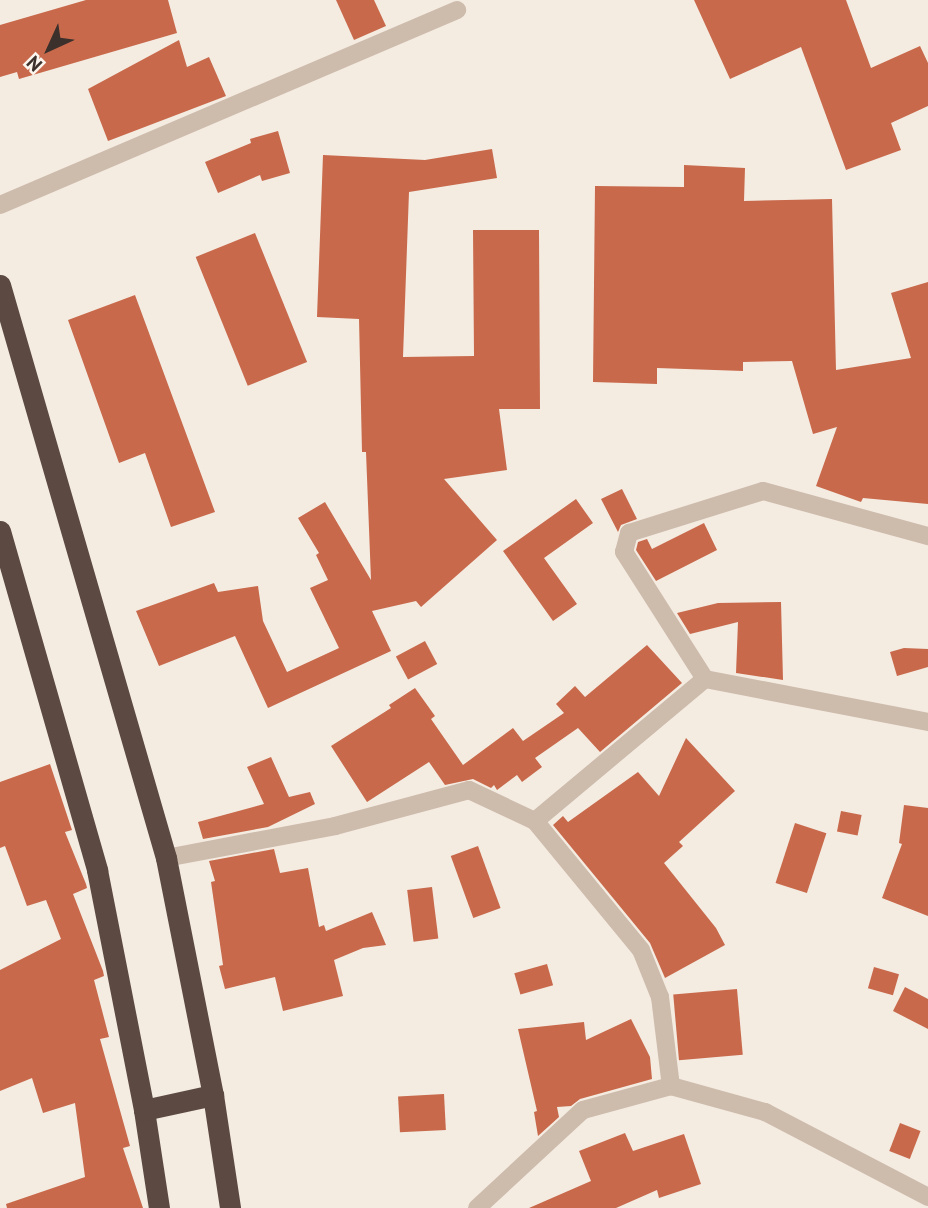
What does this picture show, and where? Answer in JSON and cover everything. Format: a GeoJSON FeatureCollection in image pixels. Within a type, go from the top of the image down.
{"type":"FeatureCollection","features":[{"type":"Feature","properties":{"kind":"highway"},"geometry":{"type":"LineString","coordinates":[[0,285],[166,858],[213,1095],[230,1208]]}},
{"type":"Feature","properties":{"kind":"highway"},"geometry":{"type":"LineString","coordinates":[[0,531],[97,870],[144,1110],[159,1208]]}},
{"type":"Feature","properties":{"kind":"highway"},"geometry":{"type":"LineString","coordinates":[[144,1110],[213,1095]]}},
{"type":"Feature","properties":{"kind":"street"},"geometry":{"type":"LineString","coordinates":[[0,205],[457,10]]}},
{"type":"Feature","properties":{"kind":"street"},"geometry":{"type":"LineString","coordinates":[[928,536],[763,491],[629,533],[624,552],[705,679],[928,722]]}},
{"type":"Feature","properties":{"kind":"street"},"geometry":{"type":"LineString","coordinates":[[536,821],[705,679]]}},
{"type":"Feature","properties":{"kind":"street"},"geometry":{"type":"LineString","coordinates":[[166,858],[335,826],[469,790],[536,821],[641,950],[660,997],[671,1086]]}},
{"type":"Feature","properties":{"kind":"street"},"geometry":{"type":"LineString","coordinates":[[477,1208],[583,1110],[671,1086],[765,1112],[928,1197]]}},
{"type":"Feature","properties":{"kind":"building"},"geometry":{"type":"Polygon","coordinates":[[[86,0],[168,0],[177,33],[19,79],[17,72],[0,77],[0,25],[86,0]]]}},
{"type":"Feature","properties":{"kind":"building"},"geometry":{"type":"Polygon","coordinates":[[[336,0],[374,0],[386,26],[354,40],[336,0]]]}},
{"type":"Feature","properties":{"kind":"building"},"geometry":{"type":"Polygon","coordinates":[[[694,0],[846,0],[871,68],[920,46],[928,63],[928,106],[891,123],[901,150],[846,170],[801,47],[730,79],[694,0]]]}},
{"type":"Feature","properties":{"kind":"building"},"geometry":{"type":"Polygon","coordinates":[[[179,40],[187,67],[209,57],[226,96],[108,141],[88,89],[179,40]]]}},
{"type":"Feature","properties":{"kind":"building"},"geometry":{"type":"Polygon","coordinates":[[[278,131],[290,173],[262,181],[260,175],[218,193],[205,162],[251,143],[250,139],[278,131]]]}},
{"type":"Feature","properties":{"kind":"building"},"geometry":{"type":"Polygon","coordinates":[[[492,149],[497,178],[409,192],[403,357],[474,356],[473,230],[539,230],[540,409],[499,409],[507,470],[444,479],[497,540],[421,607],[416,601],[372,611],[391,651],[268,708],[235,636],[159,666],[136,611],[214,583],[218,592],[258,586],[263,621],[287,672],[339,648],[310,588],[328,580],[316,555],[319,553],[298,518],[325,502],[371,580],[366,452],[362,452],[359,319],[317,317],[323,155],[425,160],[492,149]]]}},
{"type":"Feature","properties":{"kind":"building"},"geometry":{"type":"Polygon","coordinates":[[[684,165],[745,168],[744,201],[832,199],[836,370],[911,358],[891,293],[928,282],[928,504],[863,498],[861,502],[816,486],[837,427],[813,434],[792,361],[743,362],[743,371],[657,368],[657,384],[593,382],[595,186],[684,187],[684,165]]]}},
{"type":"Feature","properties":{"kind":"building"},"geometry":{"type":"Polygon","coordinates":[[[255,233],[307,362],[248,386],[196,257],[255,233]]]}},
{"type":"Feature","properties":{"kind":"building"},"geometry":{"type":"Polygon","coordinates":[[[135,295],[215,512],[171,527],[145,453],[119,463],[68,320],[135,295]]]}},
{"type":"Feature","properties":{"kind":"building"},"geometry":{"type":"Polygon","coordinates":[[[622,489],[637,519],[621,525],[618,532],[601,499],[622,489]]]}},
{"type":"Feature","properties":{"kind":"building"},"geometry":{"type":"Polygon","coordinates":[[[576,499],[593,523],[544,558],[577,604],[553,621],[503,551],[576,499]]]}},
{"type":"Feature","properties":{"kind":"building"},"geometry":{"type":"Polygon","coordinates":[[[704,523],[717,550],[656,581],[636,550],[638,542],[647,539],[652,549],[704,523]]]}},
{"type":"Feature","properties":{"kind":"building"},"geometry":{"type":"Polygon","coordinates":[[[781,602],[783,680],[736,673],[738,622],[690,634],[677,613],[718,603],[781,602]]]}},
{"type":"Feature","properties":{"kind":"building"},"geometry":{"type":"Polygon","coordinates":[[[425,641],[437,664],[408,679],[396,656],[425,641]]]}},
{"type":"Feature","properties":{"kind":"building"},"geometry":{"type":"Polygon","coordinates":[[[647,645],[682,683],[600,752],[578,728],[535,758],[542,767],[522,782],[517,775],[497,790],[494,785],[491,788],[473,779],[445,785],[429,762],[367,802],[331,746],[391,708],[389,705],[415,688],[435,716],[431,719],[463,765],[513,728],[523,741],[564,713],[556,704],[575,686],[585,697],[647,645]]]}},
{"type":"Feature","properties":{"kind":"building"},"geometry":{"type":"Polygon","coordinates":[[[904,648],[928,649],[928,667],[897,676],[890,652],[904,648]]]}},
{"type":"Feature","properties":{"kind":"building"},"geometry":{"type":"Polygon","coordinates":[[[686,738],[735,791],[679,842],[683,846],[664,863],[716,928],[725,945],[665,978],[650,943],[553,825],[563,816],[568,822],[638,772],[659,796],[686,738]]]}},
{"type":"Feature","properties":{"kind":"building"},"geometry":{"type":"Polygon","coordinates":[[[271,757],[289,797],[310,792],[315,804],[268,827],[203,839],[198,822],[264,804],[247,767],[271,757]]]}},
{"type":"Feature","properties":{"kind":"building"},"geometry":{"type":"Polygon","coordinates":[[[50,764],[72,830],[65,832],[87,888],[73,894],[103,971],[104,976],[94,980],[109,1037],[100,1039],[130,1146],[123,1148],[143,1208],[7,1208],[6,1204],[85,1177],[75,1103],[43,1113],[32,1078],[0,1091],[0,970],[61,939],[46,900],[27,906],[5,846],[0,848],[0,782],[50,764]]]}},
{"type":"Feature","properties":{"kind":"building"},"geometry":{"type":"Polygon","coordinates":[[[904,805],[928,808],[928,916],[882,898],[902,844],[899,843],[904,805]]]}},
{"type":"Feature","properties":{"kind":"building"},"geometry":{"type":"Polygon","coordinates":[[[841,811],[862,815],[858,836],[837,832],[841,811]]]}},
{"type":"Feature","properties":{"kind":"building"},"geometry":{"type":"Polygon","coordinates":[[[795,823],[826,833],[807,893],[776,883],[795,823]]]}},
{"type":"Feature","properties":{"kind":"building"},"geometry":{"type":"Polygon","coordinates":[[[478,846],[501,908],[473,918],[451,856],[478,846]]]}},
{"type":"Feature","properties":{"kind":"building"},"geometry":{"type":"Polygon","coordinates":[[[274,849],[280,873],[308,868],[319,927],[324,925],[326,931],[372,912],[386,945],[363,948],[334,960],[343,996],[283,1011],[275,977],[225,989],[219,966],[223,965],[211,882],[215,881],[209,861],[274,849]]]}},
{"type":"Feature","properties":{"kind":"building"},"geometry":{"type":"Polygon","coordinates":[[[432,887],[438,939],[414,942],[407,890],[432,887]]]}},
{"type":"Feature","properties":{"kind":"building"},"geometry":{"type":"Polygon","coordinates":[[[547,964],[553,985],[520,995],[514,973],[547,964]]]}},
{"type":"Feature","properties":{"kind":"building"},"geometry":{"type":"Polygon","coordinates":[[[874,967],[899,974],[893,995],[868,988],[874,967]]]}},
{"type":"Feature","properties":{"kind":"building"},"geometry":{"type":"Polygon","coordinates":[[[905,987],[928,999],[928,1029],[893,1011],[905,987]]]}},
{"type":"Feature","properties":{"kind":"building"},"geometry":{"type":"Polygon","coordinates":[[[737,989],[743,1055],[679,1060],[673,995],[737,989]]]}},
{"type":"Feature","properties":{"kind":"building"},"geometry":{"type":"Polygon","coordinates":[[[631,1019],[650,1057],[652,1079],[580,1099],[571,1106],[557,1107],[559,1117],[538,1136],[534,1112],[537,1111],[518,1029],[584,1022],[586,1040],[631,1019]]]}},
{"type":"Feature","properties":{"kind":"building"},"geometry":{"type":"Polygon","coordinates":[[[444,1094],[446,1130],[400,1132],[398,1096],[444,1094]]]}},
{"type":"Feature","properties":{"kind":"building"},"geometry":{"type":"Polygon","coordinates":[[[900,1123],[921,1131],[910,1159],[889,1151],[900,1123]]]}},
{"type":"Feature","properties":{"kind":"building"},"geometry":{"type":"Polygon","coordinates":[[[625,1133],[633,1151],[684,1134],[701,1184],[659,1198],[657,1190],[616,1208],[529,1208],[591,1181],[579,1151],[625,1133]]]}}]}
